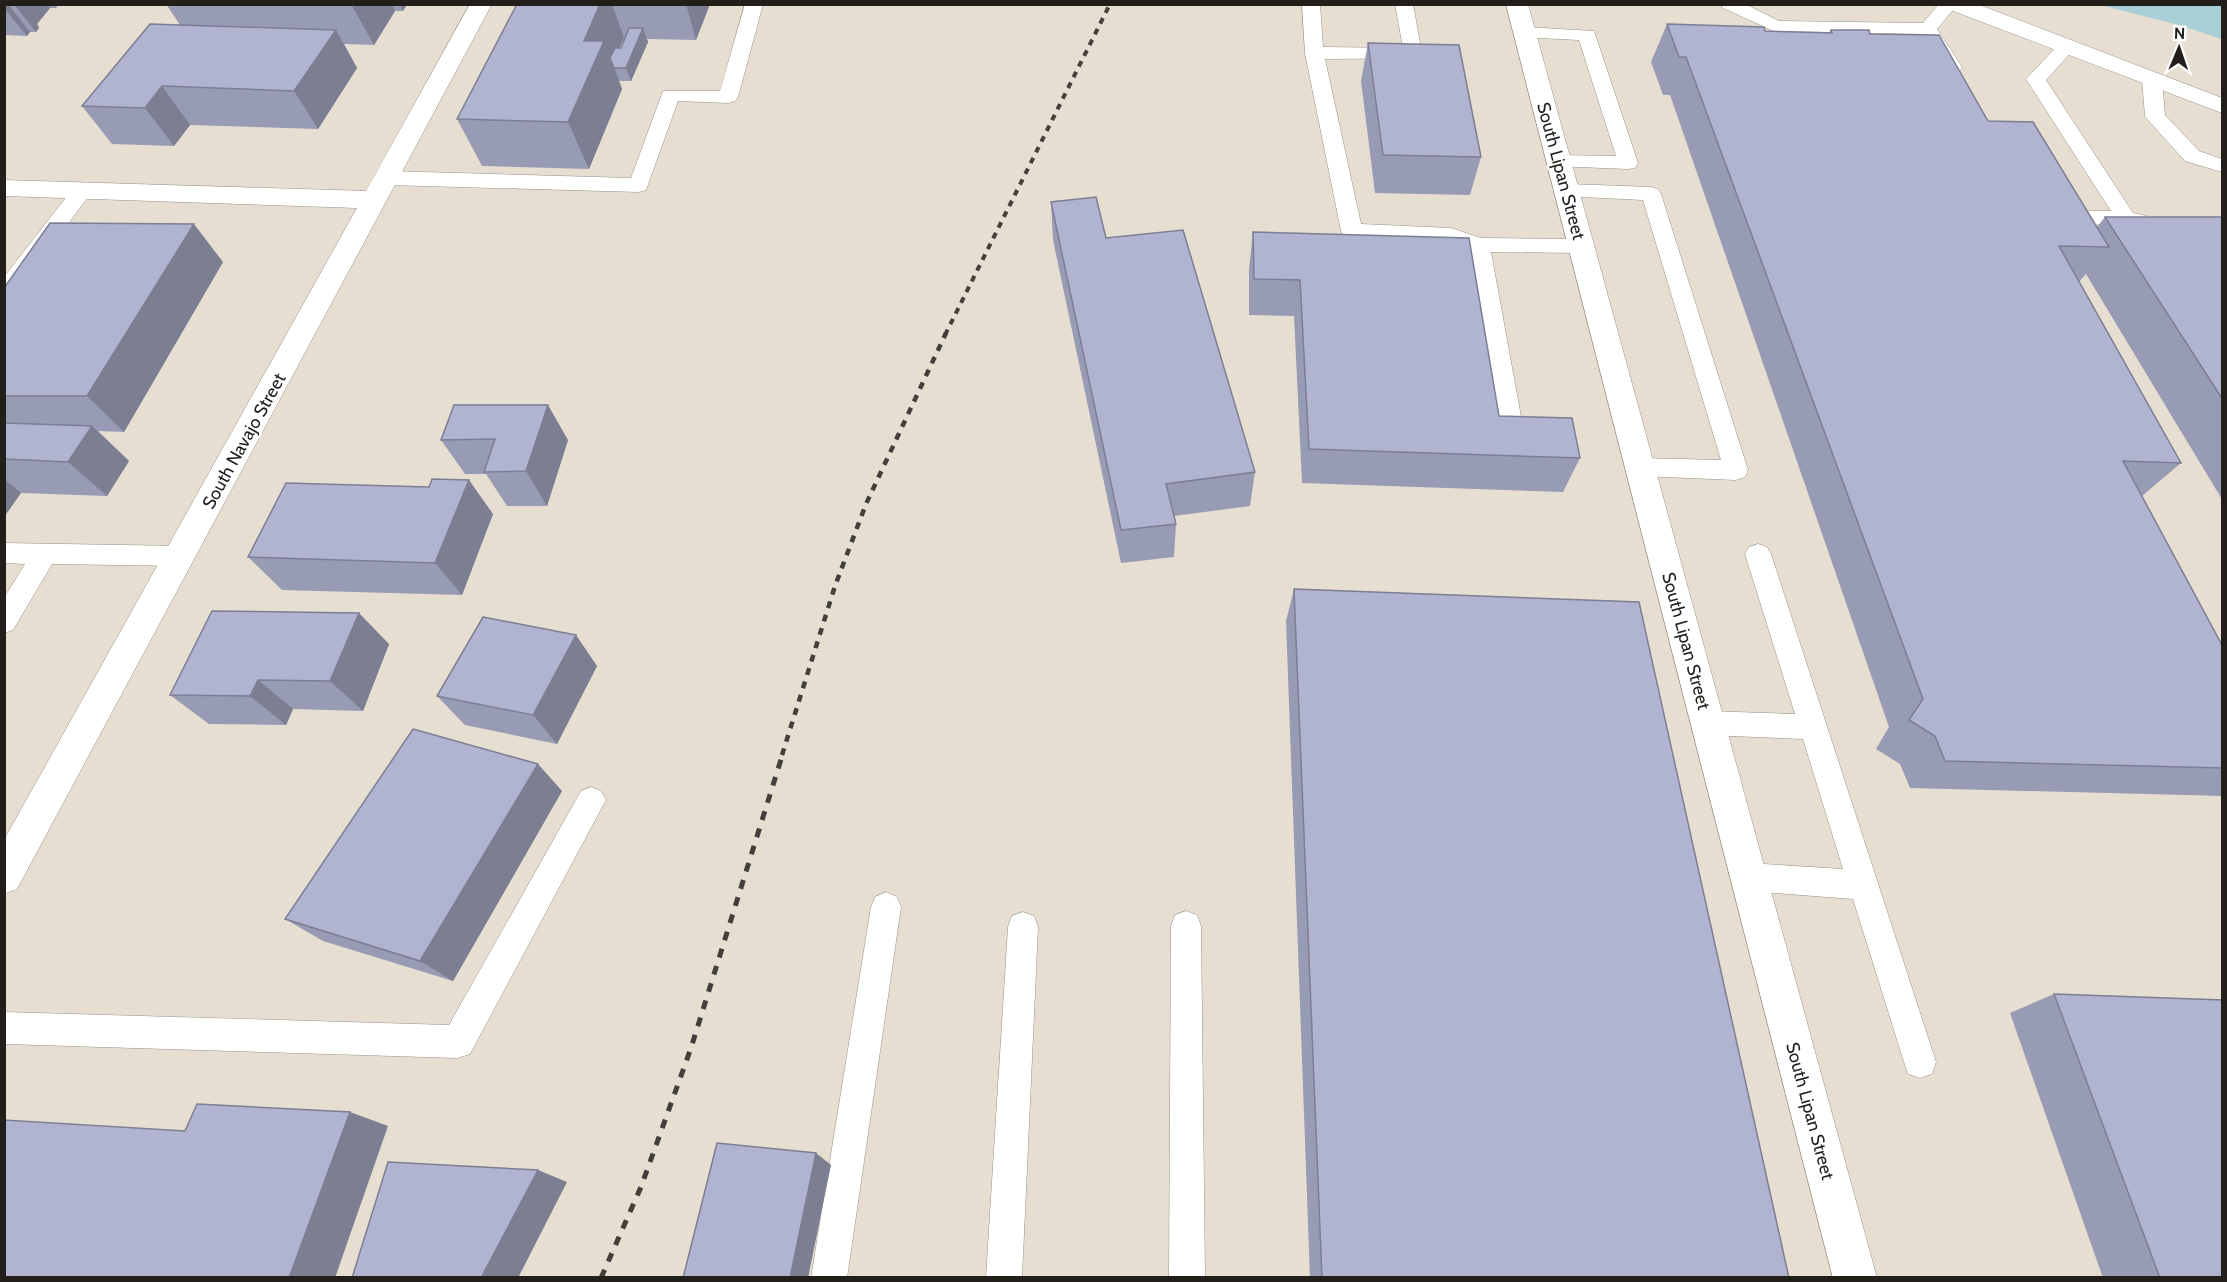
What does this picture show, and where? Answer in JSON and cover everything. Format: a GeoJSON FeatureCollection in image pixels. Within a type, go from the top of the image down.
{"type":"FeatureCollection","features":[{"type":"Feature","properties":{"kind":"street","name":"South Navajo Street"},"geometry":{"type":"LineString","coordinates":[[4,877],[482,4]]}},
{"type":"Feature","properties":{"kind":"street"},"geometry":{"type":"LineString","coordinates":[[1956,4],[2223,106]]}},
{"type":"Feature","properties":{"kind":"street","name":"South Lipan Street"},"geometry":{"type":"LineString","coordinates":[[1521,19],[1855,1278]]}},
{"type":"Feature","properties":{"kind":"street"},"geometry":{"type":"LineString","coordinates":[[4,188],[82,191],[381,189]]}},
{"type":"Feature","properties":{"kind":"lane"},"geometry":{"type":"LineString","coordinates":[[381,189],[639,185],[670,95],[728,97],[754,4]]}},
{"type":"Feature","properties":{"kind":"lane"},"geometry":{"type":"LineString","coordinates":[[1311,4],[1314,53],[1352,231],[1451,235],[1479,245],[1581,246]]}},
{"type":"Feature","properties":{"kind":"lane"},"geometry":{"type":"LineString","coordinates":[[1314,53],[1413,54],[1404,4]]}},
{"type":"Feature","properties":{"kind":"lane"},"geometry":{"type":"LineString","coordinates":[[1729,4],[1776,26],[1928,29]]}},
{"type":"Feature","properties":{"kind":"lane"},"geometry":{"type":"LineString","coordinates":[[1928,29],[1949,4]]}},
{"type":"Feature","properties":{"kind":"lane"},"geometry":{"type":"LineString","coordinates":[[1521,19],[1587,35],[1628,163],[1563,176]]}},
{"type":"Feature","properties":{"kind":"lane"},"geometry":{"type":"LineString","coordinates":[[1928,29],[1960,78]]}},
{"type":"Feature","properties":{"kind":"lane"},"geometry":{"type":"LineString","coordinates":[[2067,47],[2036,79],[2126,218]]}},
{"type":"Feature","properties":{"kind":"lane"},"geometry":{"type":"LineString","coordinates":[[2151,79],[2155,116],[2192,156],[2223,166]]}},
{"type":"Feature","properties":{"kind":"lane"},"geometry":{"type":"LineString","coordinates":[[1563,176],[1651,194],[1736,470],[1640,467]]}},
{"type":"Feature","properties":{"kind":"lane"},"geometry":{"type":"LineString","coordinates":[[4,293],[82,191]]}},
{"type":"Feature","properties":{"kind":"lane"},"geometry":{"type":"LineString","coordinates":[[2043,207],[2050,217],[2126,218],[2158,225]]}},
{"type":"Feature","properties":{"kind":"lane"},"geometry":{"type":"LineString","coordinates":[[1479,245],[1512,433]]}},
{"type":"Feature","properties":{"kind":"lane"},"geometry":{"type":"LineString","coordinates":[[4,553],[180,556]]}},
{"type":"Feature","properties":{"kind":"lane"},"geometry":{"type":"LineString","coordinates":[[4,622],[45,554]]}},
{"type":"Feature","properties":{"kind":"lane"},"geometry":{"type":"LineString","coordinates":[[1758,554],[1920,1062]]}},
{"type":"Feature","properties":{"kind":"lane"},"geometry":{"type":"LineString","coordinates":[[1707,723],[1813,727]]}},
{"type":"Feature","properties":{"kind":"lane"},"geometry":{"type":"LineString","coordinates":[[4,1028],[458,1042],[591,800]]}},
{"type":"Feature","properties":{"kind":"lane"},"geometry":{"type":"LineString","coordinates":[[1748,878],[1863,885]]}},
{"type":"Feature","properties":{"kind":"lane"},"geometry":{"type":"LineString","coordinates":[[829,1278],[886,907]]}},
{"type":"Feature","properties":{"kind":"lane"},"geometry":{"type":"LineString","coordinates":[[1186,926],[1187,1278]]}},
{"type":"Feature","properties":{"kind":"lane"},"geometry":{"type":"LineString","coordinates":[[1004,1278],[1023,927]]}},
{"type":"Feature","properties":{"kind":"water"},"geometry":{"type":"Polygon","coordinates":[[[2100,5],[2222,5],[2222,39],[2179,25],[2100,5]]]}},
{"type":"Feature","properties":{"kind":"building"},"geometry":{"type":"Polygon","coordinates":[[[517,4],[600,4],[584,41],[604,41],[568,122],[457,119],[517,4]]]}},
{"type":"Feature","properties":{"kind":"building"},"geometry":{"type":"Polygon","coordinates":[[[150,24],[336,30],[294,91],[162,86],[145,108],[82,106],[150,24]]]}},
{"type":"Feature","properties":{"kind":"building"},"geometry":{"type":"Polygon","coordinates":[[[1667,24],[1764,27],[1765,31],[1832,33],[1831,30],[1869,30],[1870,34],[1939,35],[1988,121],[2033,122],[2109,247],[2059,246],[2181,463],[2123,461],[2223,647],[2223,768],[1945,761],[1935,736],[1909,720],[1923,699],[1686,57],[1679,57],[1667,24]]]}},
{"type":"Feature","properties":{"kind":"building"},"geometry":{"type":"Polygon","coordinates":[[[629,28],[643,28],[626,68],[614,68],[610,58],[615,48],[621,48],[629,28]]]}},
{"type":"Feature","properties":{"kind":"building"},"geometry":{"type":"Polygon","coordinates":[[[1368,43],[1459,45],[1481,157],[1383,155],[1368,43]]]}},
{"type":"Feature","properties":{"kind":"building"},"geometry":{"type":"Polygon","coordinates":[[[1096,197],[1106,238],[1183,230],[1255,472],[1166,484],[1176,524],[1121,530],[1051,202],[1096,197]]]}},
{"type":"Feature","properties":{"kind":"building"},"geometry":{"type":"Polygon","coordinates":[[[2105,217],[2223,217],[2223,400],[2105,217]]]}},
{"type":"Feature","properties":{"kind":"building"},"geometry":{"type":"Polygon","coordinates":[[[50,223],[194,224],[87,396],[4,396],[4,288],[50,223]]]}},
{"type":"Feature","properties":{"kind":"building"},"geometry":{"type":"Polygon","coordinates":[[[1253,232],[1469,238],[1499,416],[1572,418],[1580,458],[1309,449],[1300,280],[1254,279],[1253,232]]]}},
{"type":"Feature","properties":{"kind":"building"},"geometry":{"type":"Polygon","coordinates":[[[454,405],[548,405],[526,471],[484,472],[495,439],[441,440],[454,405]]]}},
{"type":"Feature","properties":{"kind":"building"},"geometry":{"type":"Polygon","coordinates":[[[4,423],[92,426],[68,462],[4,459],[4,423]]]}},
{"type":"Feature","properties":{"kind":"building"},"geometry":{"type":"Polygon","coordinates":[[[432,479],[469,480],[435,563],[248,557],[286,483],[429,487],[432,479]]]}},
{"type":"Feature","properties":{"kind":"building"},"geometry":{"type":"Polygon","coordinates":[[[1294,589],[1639,602],[1789,1278],[1322,1278],[1294,589]]]}},
{"type":"Feature","properties":{"kind":"building"},"geometry":{"type":"Polygon","coordinates":[[[212,611],[359,613],[330,681],[258,680],[250,696],[170,695],[212,611]]]}},
{"type":"Feature","properties":{"kind":"building"},"geometry":{"type":"Polygon","coordinates":[[[483,617],[576,635],[533,715],[437,696],[483,617]]]}},
{"type":"Feature","properties":{"kind":"building"},"geometry":{"type":"Polygon","coordinates":[[[413,729],[538,764],[420,961],[285,919],[413,729]]]}},
{"type":"Feature","properties":{"kind":"building"},"geometry":{"type":"Polygon","coordinates":[[[2054,994],[2223,1000],[2223,1278],[2160,1278],[2054,994]]]}},
{"type":"Feature","properties":{"kind":"building"},"geometry":{"type":"Polygon","coordinates":[[[197,1104],[350,1112],[289,1278],[4,1278],[4,1120],[185,1131],[197,1104]]]}},
{"type":"Feature","properties":{"kind":"building"},"geometry":{"type":"Polygon","coordinates":[[[717,1143],[816,1153],[790,1278],[683,1278],[717,1143]]]}},
{"type":"Feature","properties":{"kind":"building"},"geometry":{"type":"Polygon","coordinates":[[[388,1162],[538,1170],[481,1278],[352,1278],[388,1162]]]}},
{"type":"Feature","properties":{"kind":"railway"},"geometry":{"type":"LineString","coordinates":[[945,335],[1110,4]]}},
{"type":"Feature","properties":{"kind":"railway"},"geometry":{"type":"LineString","coordinates":[[782,755],[835,586],[866,504],[946,333]]}},
{"type":"Feature","properties":{"kind":"railway"},"geometry":{"type":"LineString","coordinates":[[601,1278],[641,1187],[691,1048],[783,753]]}}]}
